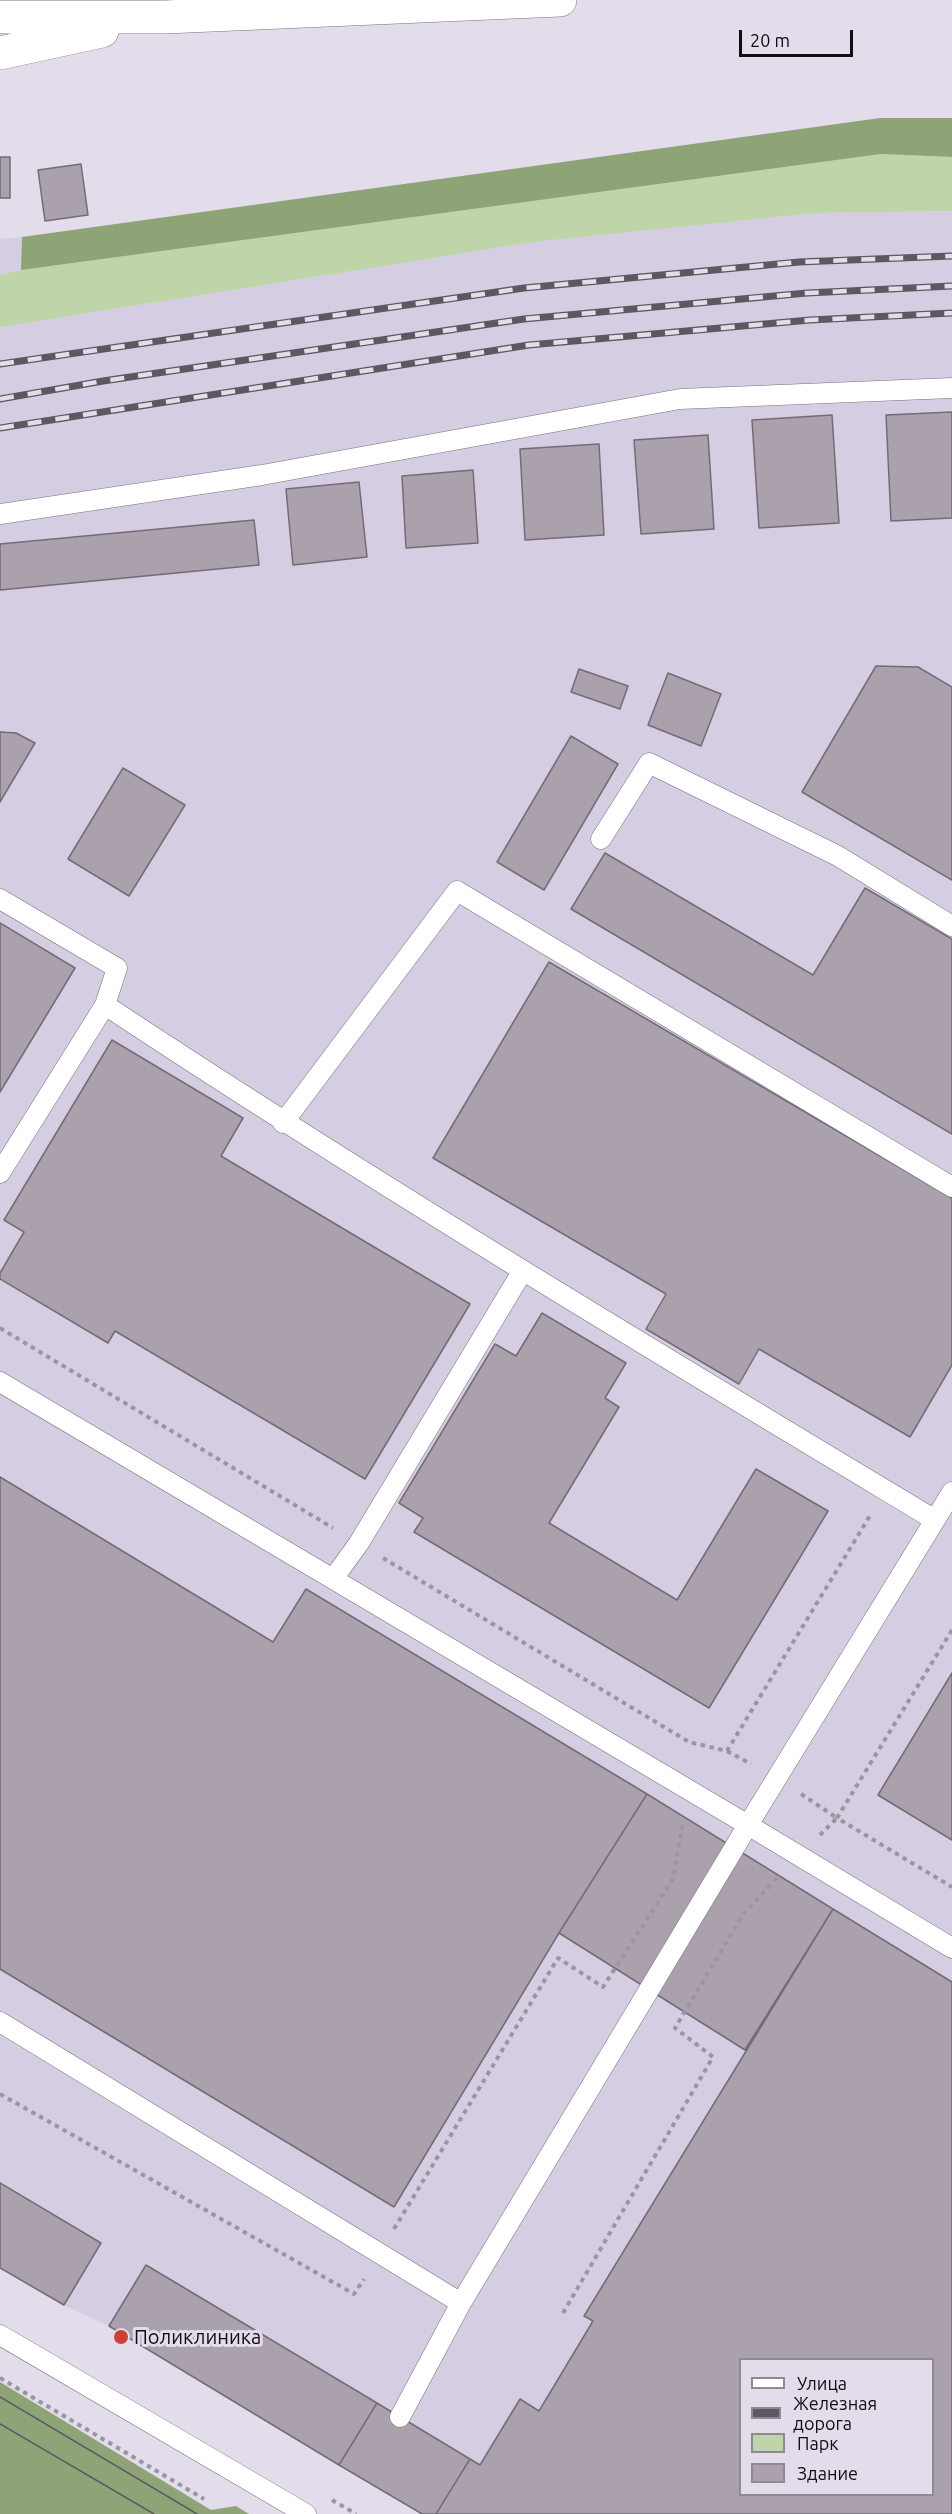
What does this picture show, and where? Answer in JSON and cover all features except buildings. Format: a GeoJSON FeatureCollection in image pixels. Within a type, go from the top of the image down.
{"type":"FeatureCollection","features":[{"type":"Feature","properties":{"kind":"main road"},"geometry":{"type":"LineString","coordinates":[[0,17],[165,17],[560,0]]}},
{"type":"Feature","properties":{"kind":"main road"},"geometry":{"type":"LineString","coordinates":[[0,53],[165,17]]}},
{"type":"Feature","properties":{"kind":"lane"},"geometry":{"type":"LineString","coordinates":[[0,514],[262,475],[680,399],[952,388]]}},
{"type":"Feature","properties":{"kind":"lane"},"geometry":{"type":"LineString","coordinates":[[602,839],[648,763],[838,856],[952,926]]}},
{"type":"Feature","properties":{"kind":"lane"},"geometry":{"type":"LineString","coordinates":[[283,1123],[457,891],[952,1187]]}},
{"type":"Feature","properties":{"kind":"lane"},"geometry":{"type":"LineString","coordinates":[[0,899],[117,968],[105,1005],[0,1173]]}},
{"type":"Feature","properties":{"kind":"lane"},"geometry":{"type":"LineString","coordinates":[[105,1005],[283,1123],[522,1272],[935,1520]]}},
{"type":"Feature","properties":{"kind":"lane"},"geometry":{"type":"LineString","coordinates":[[333,1579],[359,1543],[522,1272]]}},
{"type":"Feature","properties":{"kind":"lane"},"geometry":{"type":"LineString","coordinates":[[0,1382],[952,1948]]}},
{"type":"Feature","properties":{"kind":"lane"},"geometry":{"type":"LineString","coordinates":[[400,2417],[461,2303],[748,1825],[952,1492]]}},
{"type":"Feature","properties":{"kind":"lane"},"geometry":{"type":"LineString","coordinates":[[0,2022],[461,2303]]}},
{"type":"Feature","properties":{"kind":"lane"},"geometry":{"type":"LineString","coordinates":[[0,2335],[306,2514]]}},
{"type":"Feature","properties":{"kind":"path"},"geometry":{"type":"LineString","coordinates":[[0,1328],[689,1742],[727,1751],[886,1490]]}},
{"type":"Feature","properties":{"kind":"path"},"geometry":{"type":"LineString","coordinates":[[562,2313],[713,2057],[675,2028],[744,1913],[837,1818],[952,1630]]}},
{"type":"Feature","properties":{"kind":"path"},"geometry":{"type":"LineString","coordinates":[[0,2094],[354,2294],[558,1958],[603,1987],[673,1879],[688,1790],[689,1742]]}},
{"type":"Feature","properties":{"kind":"path"},"geometry":{"type":"LineString","coordinates":[[837,1818],[952,1887]]}},
{"type":"Feature","properties":{"kind":"path"},"geometry":{"type":"LineString","coordinates":[[0,2378],[204,2499]]}},
{"type":"Feature","properties":{"kind":"shaded area"},"geometry":{"type":"Polygon","coordinates":[[[952,211],[952,2514],[422,2514],[146,2266],[109,2326],[64,2305],[101,2243],[0,2183],[0,327],[534,242],[815,213],[952,211]]]}},
{"type":"Feature","properties":{"kind":"shaded area"},"geometry":{"type":"Polygon","coordinates":[[[22,237],[21,270],[0,275],[0,239],[22,237]]]}},
{"type":"Feature","properties":{"kind":"green space"},"geometry":{"type":"Polygon","coordinates":[[[880,118],[952,118],[952,157],[881,154],[21,270],[22,237],[880,118]]]}},
{"type":"Feature","properties":{"kind":"green space"},"geometry":{"type":"Polygon","coordinates":[[[881,154],[952,157],[952,211],[815,213],[534,242],[0,327],[0,275],[21,270],[881,154]]]}},
{"type":"Feature","properties":{"kind":"green space"},"geometry":{"type":"Polygon","coordinates":[[[0,2382],[211,2510],[236,2506],[249,2514],[0,2514],[0,2382]]]}},
{"type":"Feature","properties":{"kind":"tram line"},"geometry":{"type":"LineString","coordinates":[[0,2397],[197,2514]]}},
{"type":"Feature","properties":{"kind":"tram line"},"geometry":{"type":"LineString","coordinates":[[0,2424],[154,2514]]}},
{"type":"Feature","properties":{"kind":"railway"},"geometry":{"type":"LineString","coordinates":[[0,364],[524,288],[799,262],[952,256]]}},
{"type":"Feature","properties":{"kind":"railway"},"geometry":{"type":"LineString","coordinates":[[0,399],[103,381],[524,319],[807,293],[952,286]]}},
{"type":"Feature","properties":{"kind":"railway"},"geometry":{"type":"LineString","coordinates":[[0,428],[529,345],[810,320],[952,313]]}},
{"type":"Feature","properties":{"kind":"place","name":"Поликлиника"},"geometry":{"type":"Point","coordinates":[121,2337]}}]}
